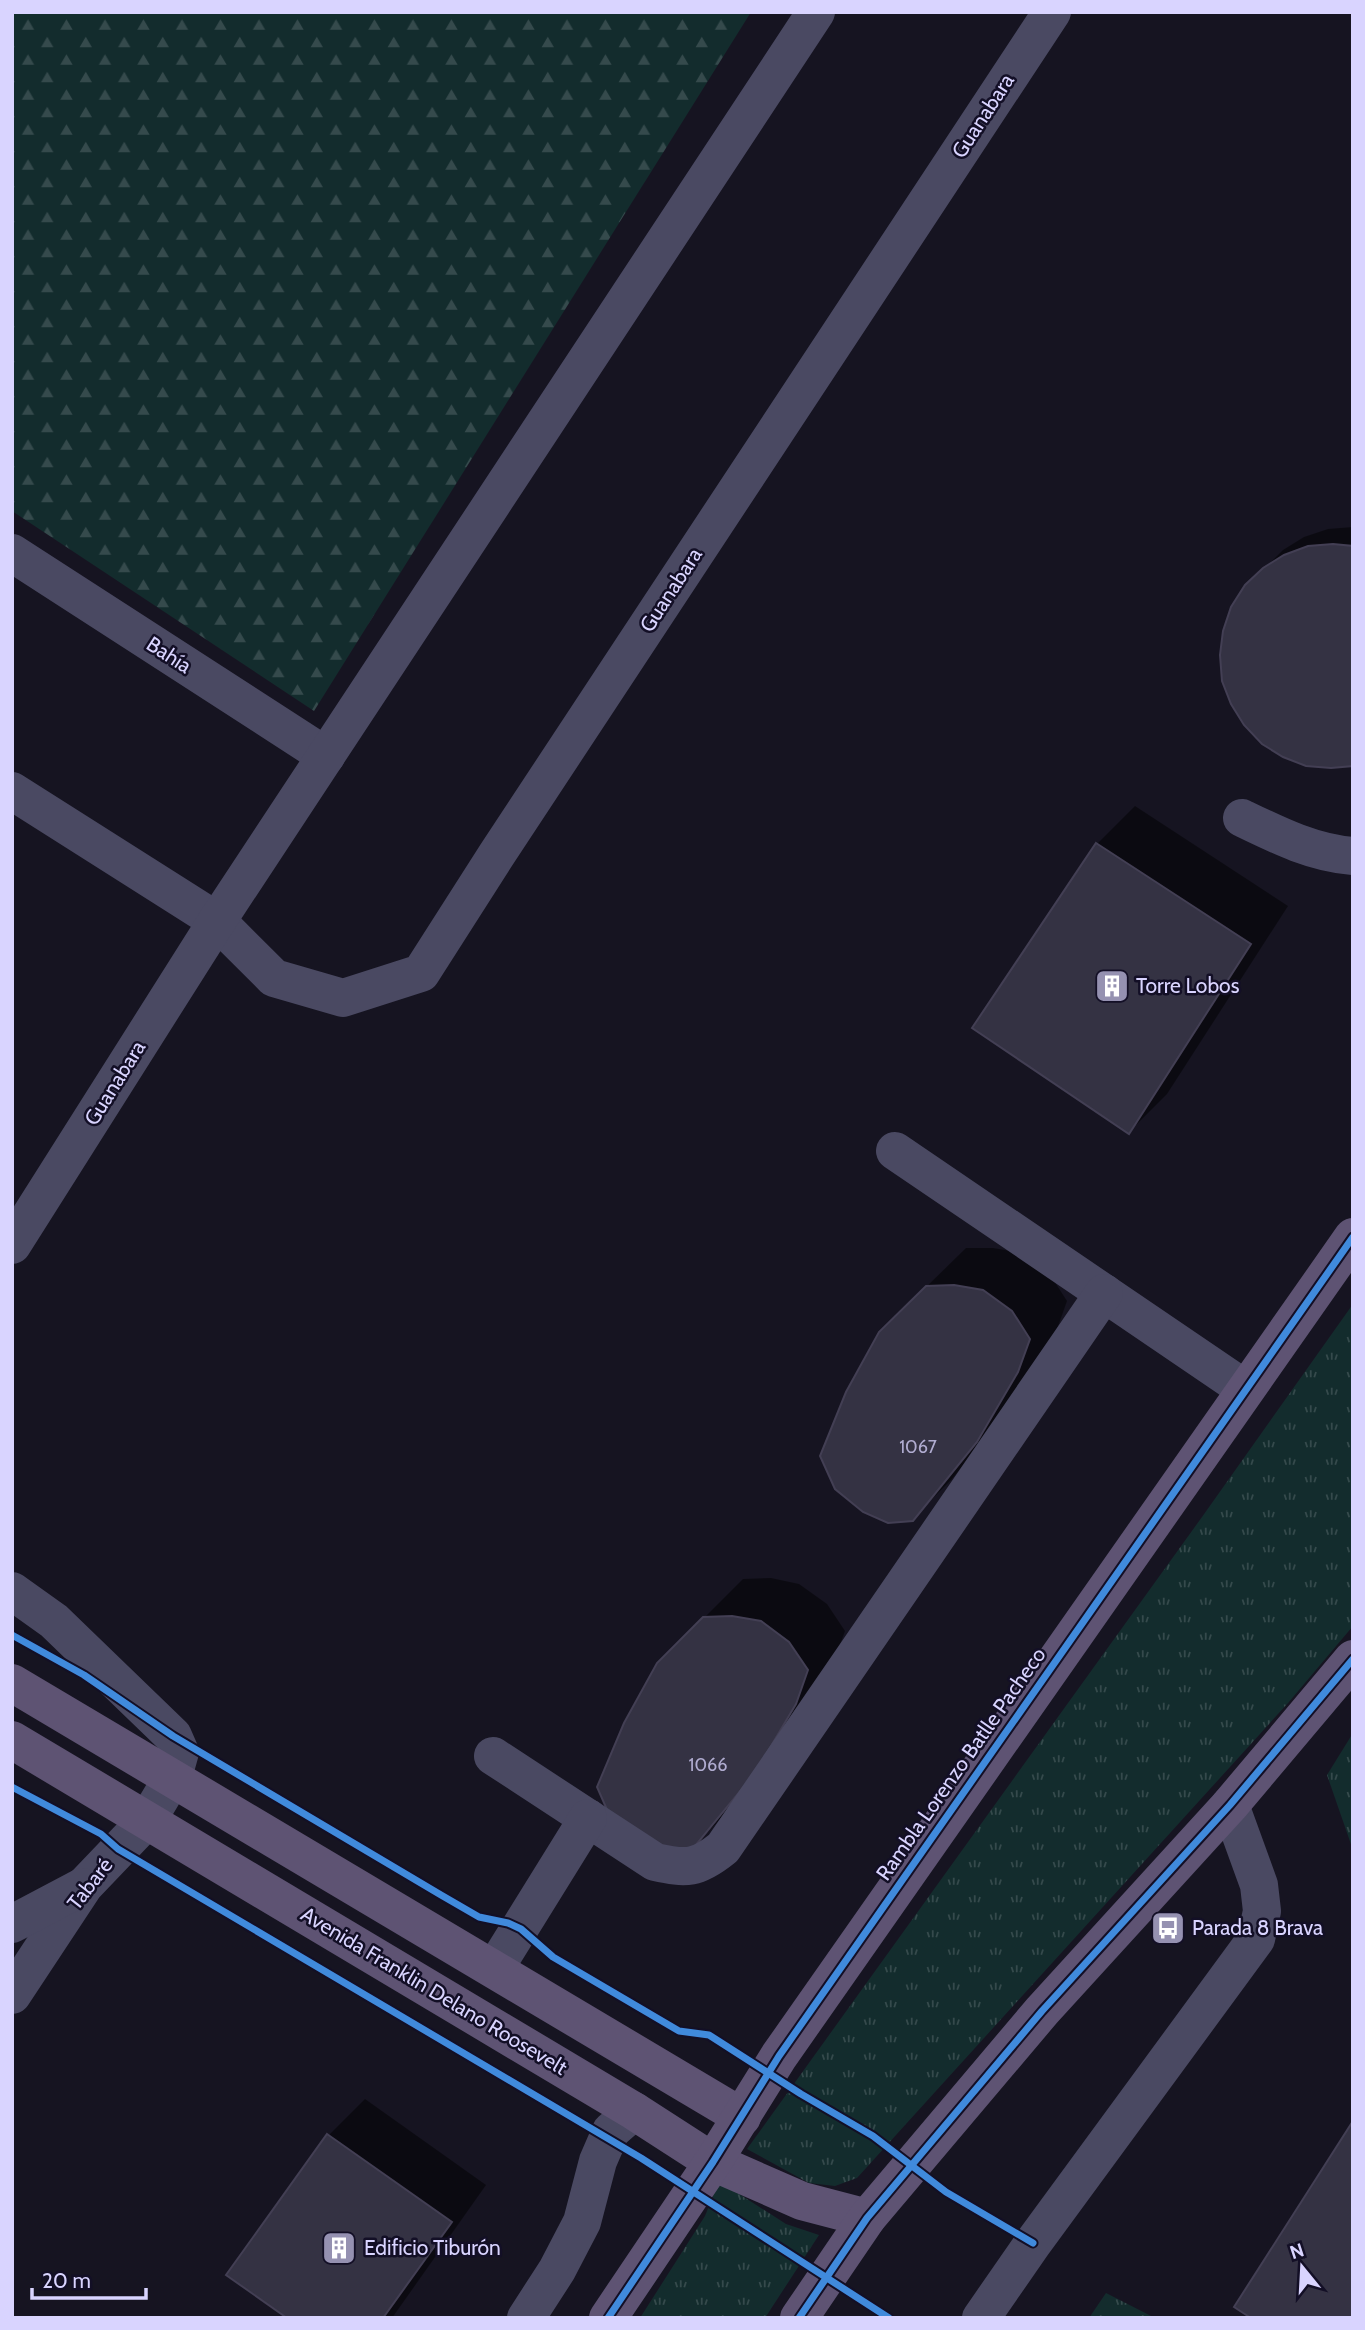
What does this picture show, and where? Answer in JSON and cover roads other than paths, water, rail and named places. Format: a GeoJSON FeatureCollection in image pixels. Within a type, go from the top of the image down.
{"type":"FeatureCollection","features":[{"type":"Feature","properties":{"kind":"main road","name":"Rambla Lorenzo Batlle Pacheco"},"geometry":{"type":"LineString","coordinates":[[608,2318],[713,2162],[779,2056],[1353,1237]]}},
{"type":"Feature","properties":{"kind":"main road"},"geometry":{"type":"LineString","coordinates":[[799,2318],[867,2218],[1042,2011],[1230,1805],[1353,1659]]}},
{"type":"Feature","properties":{"kind":"main road"},"geometry":{"type":"LineString","coordinates":[[12,1682],[742,2117]]}},
{"type":"Feature","properties":{"kind":"main road","name":"Avenida Franklin Delano Roosevelt"},"geometry":{"type":"LineString","coordinates":[[12,1740],[634,2111],[713,2162],[802,2201],[867,2218]]}},
{"type":"Feature","properties":{"kind":"street","name":"Guanabara"},"geometry":{"type":"LineString","coordinates":[[12,1245],[218,921],[816,12]]}},
{"type":"Feature","properties":{"kind":"street","name":"Guanabara"},"geometry":{"type":"LineString","coordinates":[[218,921],[274,978],[342,998],[421,973],[1052,12]]}},
{"type":"Feature","properties":{"kind":"street","name":"Bahía"},"geometry":{"type":"LineString","coordinates":[[12,553],[327,756]]}},
{"type":"Feature","properties":{"kind":"street"},"geometry":{"type":"LineString","coordinates":[[12,792],[218,921]]}},
{"type":"Feature","properties":{"kind":"street"},"geometry":{"type":"LineString","coordinates":[[1242,818],[1283,838],[1335,854],[1353,856]]}},
{"type":"Feature","properties":{"kind":"street"},"geometry":{"type":"LineString","coordinates":[[895,1152],[1245,1389]]}},
{"type":"Feature","properties":{"kind":"street"},"geometry":{"type":"LineString","coordinates":[[493,1756],[655,1863],[679,1867],[703,1864],[723,1848],[1104,1293]]}},
{"type":"Feature","properties":{"kind":"street"},"geometry":{"type":"LineString","coordinates":[[12,1591],[54,1621],[173,1736],[180,1752],[173,1777]]}},
{"type":"Feature","properties":{"kind":"street","name":"Tabaré"},"geometry":{"type":"LineString","coordinates":[[12,1995],[84,1886],[148,1819],[173,1777]]}},
{"type":"Feature","properties":{"kind":"street"},"geometry":{"type":"LineString","coordinates":[[981,2318],[1032,2243],[1256,1939],[1262,1911],[1259,1885],[1230,1805]]}},
{"type":"Feature","properties":{"kind":"street"},"geometry":{"type":"LineString","coordinates":[[495,1968],[588,1818]]}},
{"type":"Feature","properties":{"kind":"street"},"geometry":{"type":"LineString","coordinates":[[12,1924],[84,1886]]}},
{"type":"Feature","properties":{"kind":"street"},"geometry":{"type":"LineString","coordinates":[[526,2318],[557,2270],[582,2222],[598,2161],[611,2131],[634,2111]]}},
{"type":"Feature","properties":{"kind":"place","name":"Torre Lobos"},"geometry":{"type":"Point","coordinates":[1112,986]}},
{"type":"Feature","properties":{"kind":"place","name":"Parada 8 Brava"},"geometry":{"type":"Point","coordinates":[1168,1928]}},
{"type":"Feature","properties":{"kind":"place","name":"Edificio Tiburón"},"geometry":{"type":"Point","coordinates":[339,2248]}}]}
